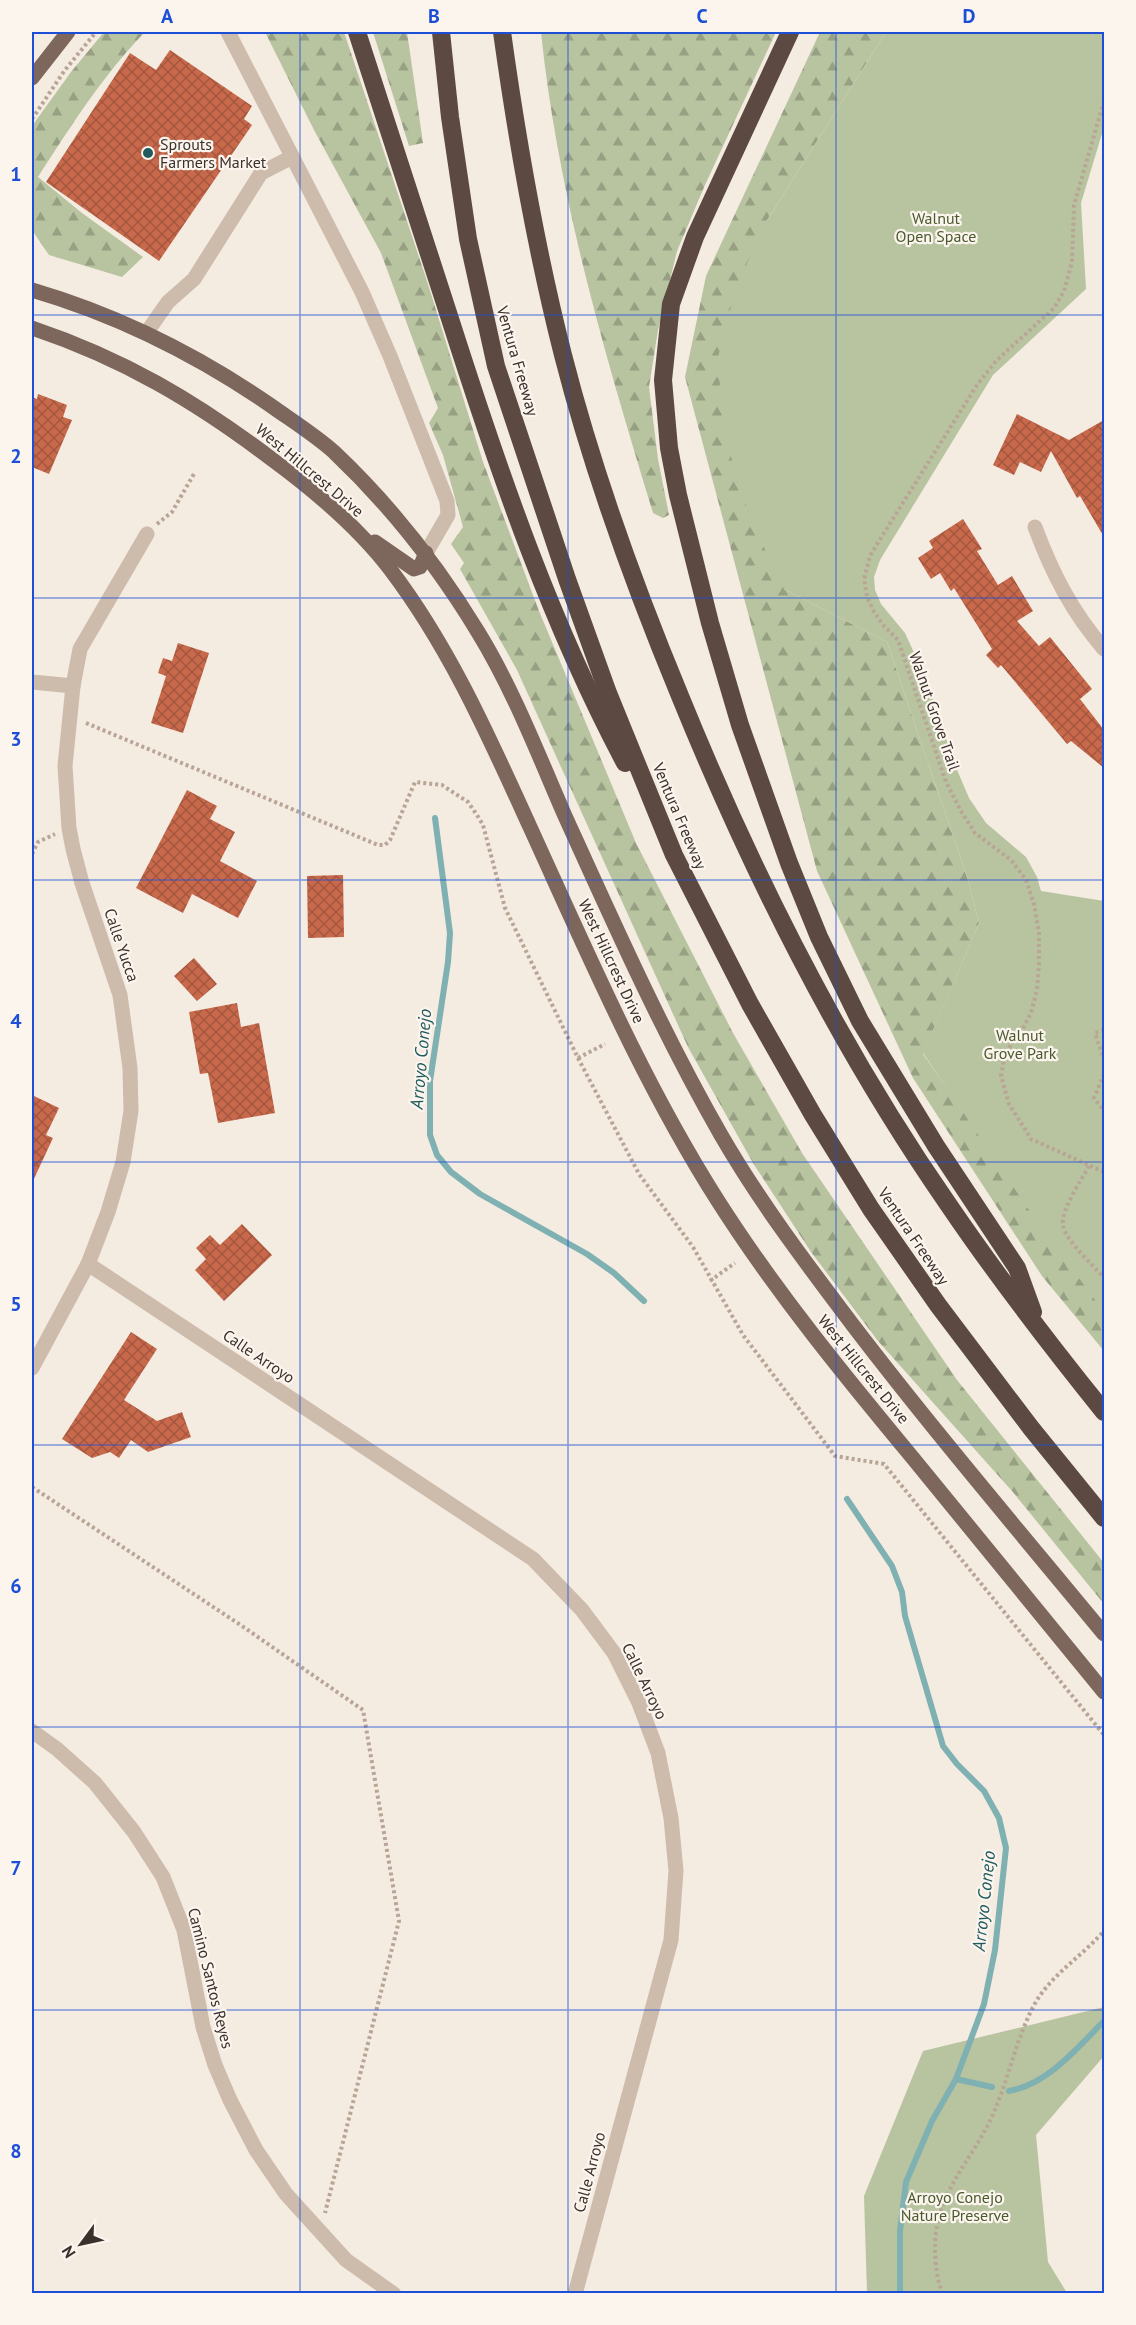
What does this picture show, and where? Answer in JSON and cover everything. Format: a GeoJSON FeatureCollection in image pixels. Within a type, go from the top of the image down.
{"type":"FeatureCollection","features":[{"type":"Feature","properties":{"kind":"highway"},"geometry":{"type":"LineString","coordinates":[[357,32],[503,482],[548,597],[598,711],[674,855]]}},
{"type":"Feature","properties":{"kind":"highway","name":"Ventura Freeway"},"geometry":{"type":"LineString","coordinates":[[441,32],[450,117],[468,239],[496,366],[567,579],[608,693],[674,855],[750,1005],[813,1115],[871,1209],[938,1305],[1031,1428],[1104,1518]]}},
{"type":"Feature","properties":{"kind":"highway"},"geometry":{"type":"LineString","coordinates":[[502,32],[528,195],[563,356],[623,553],[710,770],[780,918],[878,1094],[946,1202],[1041,1333],[1104,1412]]}},
{"type":"Feature","properties":{"kind":"highway"},"geometry":{"type":"LineString","coordinates":[[790,32],[694,237],[671,304],[663,380],[669,448],[676,486],[710,623],[740,725],[789,863],[819,937],[860,1021],[936,1146],[1017,1269],[1041,1333]]}},
{"type":"Feature","properties":{"kind":"main road"},"geometry":{"type":"LineString","coordinates":[[32,78],[68,32]]}},
{"type":"Feature","properties":{"kind":"main road","name":"West Hillcrest Drive"},"geometry":{"type":"LineString","coordinates":[[32,290],[74,302],[147,332],[196,357],[240,385],[330,448],[365,483],[426,553],[480,636],[507,687],[640,983],[728,1145],[809,1268],[907,1396],[1104,1634]]}},
{"type":"Feature","properties":{"kind":"main road","name":"West Hillcrest Drive"},"geometry":{"type":"LineString","coordinates":[[32,328],[81,345],[136,370],[214,416],[289,472],[350,526],[387,566],[416,607],[460,678],[617,1019],[671,1122],[720,1203],[783,1295],[830,1358],[1104,1692]]}},
{"type":"Feature","properties":{"kind":"main road"},"geometry":{"type":"LineString","coordinates":[[350,526],[414,569],[420,567],[426,553]]}},
{"type":"Feature","properties":{"kind":"street"},"geometry":{"type":"LineString","coordinates":[[228,32],[362,292],[390,356],[447,501],[448,515],[426,553]]}},
{"type":"Feature","properties":{"kind":"street"},"geometry":{"type":"LineString","coordinates":[[147,332],[163,309],[194,279],[261,173],[292,157]]}},
{"type":"Feature","properties":{"kind":"street"},"geometry":{"type":"LineString","coordinates":[[1035,527],[1058,584],[1072,607],[1104,648]]}},
{"type":"Feature","properties":{"kind":"street","name":"Calle Yucca"},"geometry":{"type":"LineString","coordinates":[[32,1368],[88,1264],[108,1212],[123,1162],[131,1111],[130,1068],[120,994],[82,883],[69,828],[65,766],[69,716],[80,649],[147,534]]}},
{"type":"Feature","properties":{"kind":"street"},"geometry":{"type":"LineString","coordinates":[[32,682],[73,686]]}},
{"type":"Feature","properties":{"kind":"street","name":"Calle Arroyo"},"geometry":{"type":"LineString","coordinates":[[88,1264],[533,1559],[582,1610],[614,1653],[639,1703],[658,1753],[671,1818],[676,1871],[671,1940],[575,2294]]}},
{"type":"Feature","properties":{"kind":"street","name":"Camino Santos Reyes"},"geometry":{"type":"LineString","coordinates":[[32,1731],[57,1749],[95,1783],[134,1832],[163,1877],[184,1930],[203,2027],[215,2065],[230,2100],[262,2159],[286,2194],[346,2260],[394,2294]]}},
{"type":"Feature","properties":{"kind":"path"},"geometry":{"type":"LineString","coordinates":[[32,119],[65,70],[96,32]]}},
{"type":"Feature","properties":{"kind":"path","name":"Walnut Grove Trail"},"geometry":{"type":"LineString","coordinates":[[1104,101],[1074,205],[1072,262],[1064,291],[1054,308],[988,370],[977,385],[870,556],[864,579],[867,597],[874,612],[898,640],[946,782],[961,811],[975,833],[1011,860],[1026,880],[1034,904],[1039,933],[1038,982],[1031,1012],[1004,1059],[1001,1076],[1009,1104],[1031,1139],[1104,1172]]}},
{"type":"Feature","properties":{"kind":"path"},"geometry":{"type":"LineString","coordinates":[[168,515],[181,498],[195,472]]}},
{"type":"Feature","properties":{"kind":"path"},"geometry":{"type":"LineString","coordinates":[[69,716],[378,845],[385,845],[390,840],[415,782],[442,785],[468,802],[483,825],[505,908],[578,1058],[639,1174],[693,1247],[710,1281],[743,1335],[835,1456],[884,1464],[1104,1735]]}},
{"type":"Feature","properties":{"kind":"path"},"geometry":{"type":"LineString","coordinates":[[32,854],[38,842],[69,828]]}},
{"type":"Feature","properties":{"kind":"path"},"geometry":{"type":"LineString","coordinates":[[1104,1030],[1095,1033],[1104,1059]]}},
{"type":"Feature","properties":{"kind":"path"},"geometry":{"type":"LineString","coordinates":[[578,1058],[605,1044]]}},
{"type":"Feature","properties":{"kind":"path"},"geometry":{"type":"LineString","coordinates":[[1104,1074],[1094,1098],[1104,1111]]}},
{"type":"Feature","properties":{"kind":"path"},"geometry":{"type":"LineString","coordinates":[[1089,1166],[1064,1213],[1063,1226],[1068,1236],[1104,1278]]}},
{"type":"Feature","properties":{"kind":"path"},"geometry":{"type":"LineString","coordinates":[[710,1281],[735,1263]]}},
{"type":"Feature","properties":{"kind":"path"},"geometry":{"type":"LineString","coordinates":[[32,1487],[242,1626],[363,1710],[399,1921],[327,2207],[318,2228]]}},
{"type":"Feature","properties":{"kind":"path"},"geometry":{"type":"LineString","coordinates":[[943,2294],[935,2258],[935,2247],[936,2223],[945,2196],[993,2114],[1010,2072],[1026,2021],[1038,1998],[1104,1931]]}},
{"type":"Feature","properties":{"kind":"green space"},"geometry":{"type":"Polygon","coordinates":[[[104,32],[145,32],[102,83],[38,177],[82,213],[143,257],[122,277],[49,255],[32,230],[32,126],[71,72],[104,32]]]}},
{"type":"Feature","properties":{"kind":"green space"},"geometry":{"type":"Polygon","coordinates":[[[265,32],[344,32],[428,284],[483,462],[539,611],[636,843],[733,1033],[802,1153],[957,1380],[1104,1563],[1104,1604],[1012,1491],[878,1341],[811,1252],[753,1163],[688,1047],[517,670],[460,569],[464,563],[451,544],[463,527],[443,455],[429,423],[438,408],[381,253],[314,130],[265,32]]]}},
{"type":"Feature","properties":{"kind":"green space"},"geometry":{"type":"Polygon","coordinates":[[[373,32],[407,32],[423,143],[409,146],[373,32]]]}},
{"type":"Feature","properties":{"kind":"green space"},"geometry":{"type":"Polygon","coordinates":[[[541,32],[776,32],[677,251],[658,330],[649,387],[658,459],[669,515],[663,518],[653,513],[585,275],[559,155],[541,32]]]}},
{"type":"Feature","properties":{"kind":"green space"},"geometry":{"type":"Polygon","coordinates":[[[820,32],[886,32],[766,222],[784,589],[887,642],[968,880],[979,923],[923,1054],[1104,1312],[1104,1351],[1042,1276],[913,1078],[817,871],[685,377],[706,276],[820,32]]]}},
{"type":"Feature","properties":{"kind":"green space","name":"Walnut Open Space"},"geometry":{"type":"Polygon","coordinates":[[[886,32],[1104,32],[1104,127],[1081,203],[1086,289],[993,375],[880,560],[874,577],[875,590],[881,604],[905,633],[927,681],[955,765],[969,798],[986,823],[1026,857],[1037,877],[1041,891],[1104,901],[1104,1312],[1035,1219],[923,1053],[979,923],[968,880],[887,642],[784,589],[753,525],[734,469],[722,418],[718,357],[736,287],[766,222],[886,32]]]}},
{"type":"Feature","properties":{"kind":"green space","name":"Arroyo Conejo Nature Preserve"},"geometry":{"type":"Polygon","coordinates":[[[1104,2007],[1104,2056],[1036,2135],[1048,2262],[1067,2293],[867,2293],[864,2196],[923,2051],[1104,2007]]]}},
{"type":"Feature","properties":{"kind":"building","name":"Sprouts Farmers Market"},"geometry":{"type":"Polygon","coordinates":[[[170,50],[252,106],[244,119],[252,125],[159,261],[46,182],[130,53],[156,70],[170,50]]]}},
{"type":"Feature","properties":{"kind":"building"},"geometry":{"type":"Polygon","coordinates":[[[38,394],[67,405],[63,417],[72,420],[49,474],[32,467],[32,397],[37,399],[38,394]]]}},
{"type":"Feature","properties":{"kind":"building"},"geometry":{"type":"Polygon","coordinates":[[[1017,414],[1069,440],[1104,420],[1104,537],[1080,496],[1077,498],[1051,451],[1041,472],[1020,462],[1014,475],[993,465],[1017,414]]]}},
{"type":"Feature","properties":{"kind":"building"},"geometry":{"type":"Polygon","coordinates":[[[963,519],[982,549],[977,551],[998,585],[1012,576],[1033,611],[1017,621],[1039,646],[1050,637],[1092,689],[1080,699],[1104,730],[1104,768],[1071,741],[1067,744],[1001,665],[998,668],[986,655],[992,649],[954,588],[951,591],[940,573],[931,579],[918,558],[933,548],[929,541],[963,519]]]}},
{"type":"Feature","properties":{"kind":"building"},"geometry":{"type":"Polygon","coordinates":[[[178,643],[209,653],[183,733],[151,723],[166,676],[158,673],[163,658],[172,661],[178,643]]]}},
{"type":"Feature","properties":{"kind":"building"},"geometry":{"type":"Polygon","coordinates":[[[187,790],[217,806],[210,819],[235,832],[220,861],[257,881],[238,918],[192,894],[183,913],[136,888],[187,790]]]}},
{"type":"Feature","properties":{"kind":"building"},"geometry":{"type":"Polygon","coordinates":[[[343,875],[344,937],[308,938],[307,876],[343,875]]]}},
{"type":"Feature","properties":{"kind":"building"},"geometry":{"type":"Polygon","coordinates":[[[194,958],[217,984],[197,1001],[174,976],[194,958]]]}},
{"type":"Feature","properties":{"kind":"building"},"geometry":{"type":"Polygon","coordinates":[[[237,1003],[241,1027],[259,1023],[275,1113],[218,1123],[208,1073],[200,1074],[189,1012],[237,1003]]]}},
{"type":"Feature","properties":{"kind":"building"},"geometry":{"type":"Polygon","coordinates":[[[32,1095],[59,1108],[46,1135],[53,1138],[32,1183],[32,1095]]]}},
{"type":"Feature","properties":{"kind":"building"},"geometry":{"type":"Polygon","coordinates":[[[242,1224],[272,1255],[224,1301],[195,1270],[206,1259],[196,1248],[210,1235],[220,1245],[242,1224]]]}},
{"type":"Feature","properties":{"kind":"building"},"geometry":{"type":"Polygon","coordinates":[[[131,1332],[157,1349],[124,1400],[157,1421],[182,1412],[191,1437],[148,1452],[131,1440],[119,1458],[110,1452],[92,1458],[62,1439],[131,1332]]]}},
{"type":"Feature","properties":{"kind":"waterway","name":"Arroyo Conejo"},"geometry":{"type":"LineString","coordinates":[[435,818],[450,933],[448,962],[430,1081],[430,1135],[437,1155],[451,1172],[480,1194],[587,1254],[614,1273],[644,1301]]}},
{"type":"Feature","properties":{"kind":"waterway","name":"Arroyo Conejo"},"geometry":{"type":"LineString","coordinates":[[847,1499],[892,1566],[902,1592],[905,1616],[943,1746],[984,1791],[999,1818],[1006,1848],[995,1950],[984,2004],[956,2079],[932,2121],[906,2182],[900,2231],[900,2294]]}},
{"type":"Feature","properties":{"kind":"waterway"},"geometry":{"type":"LineString","coordinates":[[1009,2091],[1023,2087],[1049,2073],[1104,2021]]}},
{"type":"Feature","properties":{"kind":"waterway"},"geometry":{"type":"LineString","coordinates":[[956,2079],[992,2087]]}},
{"type":"Feature","properties":{"kind":"place","name":"Sprouts Farmers Market"},"geometry":{"type":"Point","coordinates":[148,153]}},
{"type":"Feature","properties":{"kind":"park label","name":"Walnut Grove Park"},"geometry":{"type":"Point","coordinates":[1020,1044]}}]}
